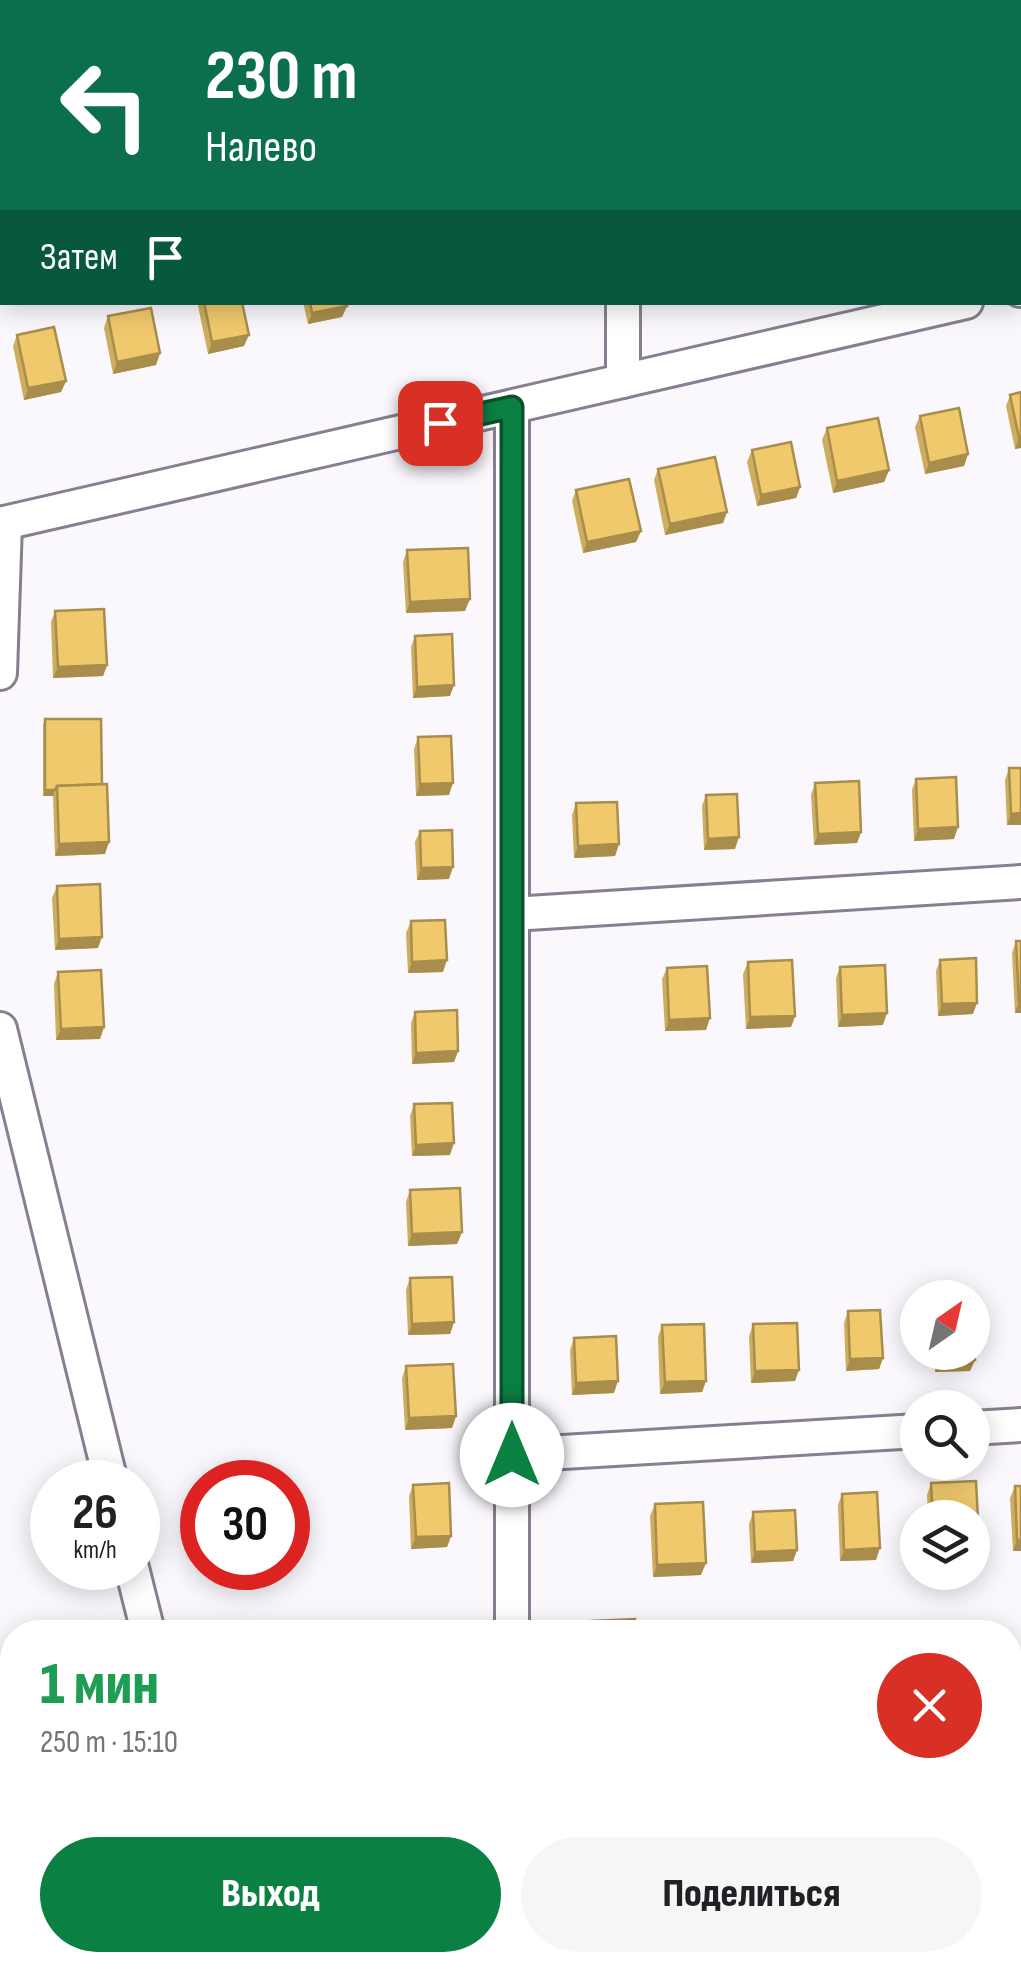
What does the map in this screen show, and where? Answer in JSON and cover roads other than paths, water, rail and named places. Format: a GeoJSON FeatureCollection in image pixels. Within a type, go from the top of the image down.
{"type":"FeatureCollection","features":[{"type":"Feature","properties":{"kind":"street"},"geometry":{"type":"LineString","coordinates":[[623,305],[623,381]]}},
{"type":"Feature","properties":{"kind":"street"},"geometry":{"type":"LineString","coordinates":[[0,672],[2,523],[953,305]]}},
{"type":"Feature","properties":{"kind":"street"},"geometry":{"type":"LineString","coordinates":[[512,407],[512,1620]]}},
{"type":"Feature","properties":{"kind":"street"},"geometry":{"type":"LineString","coordinates":[[512,914],[1021,882]]}},
{"type":"Feature","properties":{"kind":"street"},"geometry":{"type":"LineString","coordinates":[[0,1030],[107,1460]]}},
{"type":"Feature","properties":{"kind":"street"},"geometry":{"type":"LineString","coordinates":[[990,1427],[1021,1425]]}},
{"type":"Feature","properties":{"kind":"street"},"geometry":{"type":"LineString","coordinates":[[512,1455],[900,1432]]}},
{"type":"Feature","properties":{"kind":"street"},"geometry":{"type":"LineString","coordinates":[[138,1590],[145,1620]]}}]}
